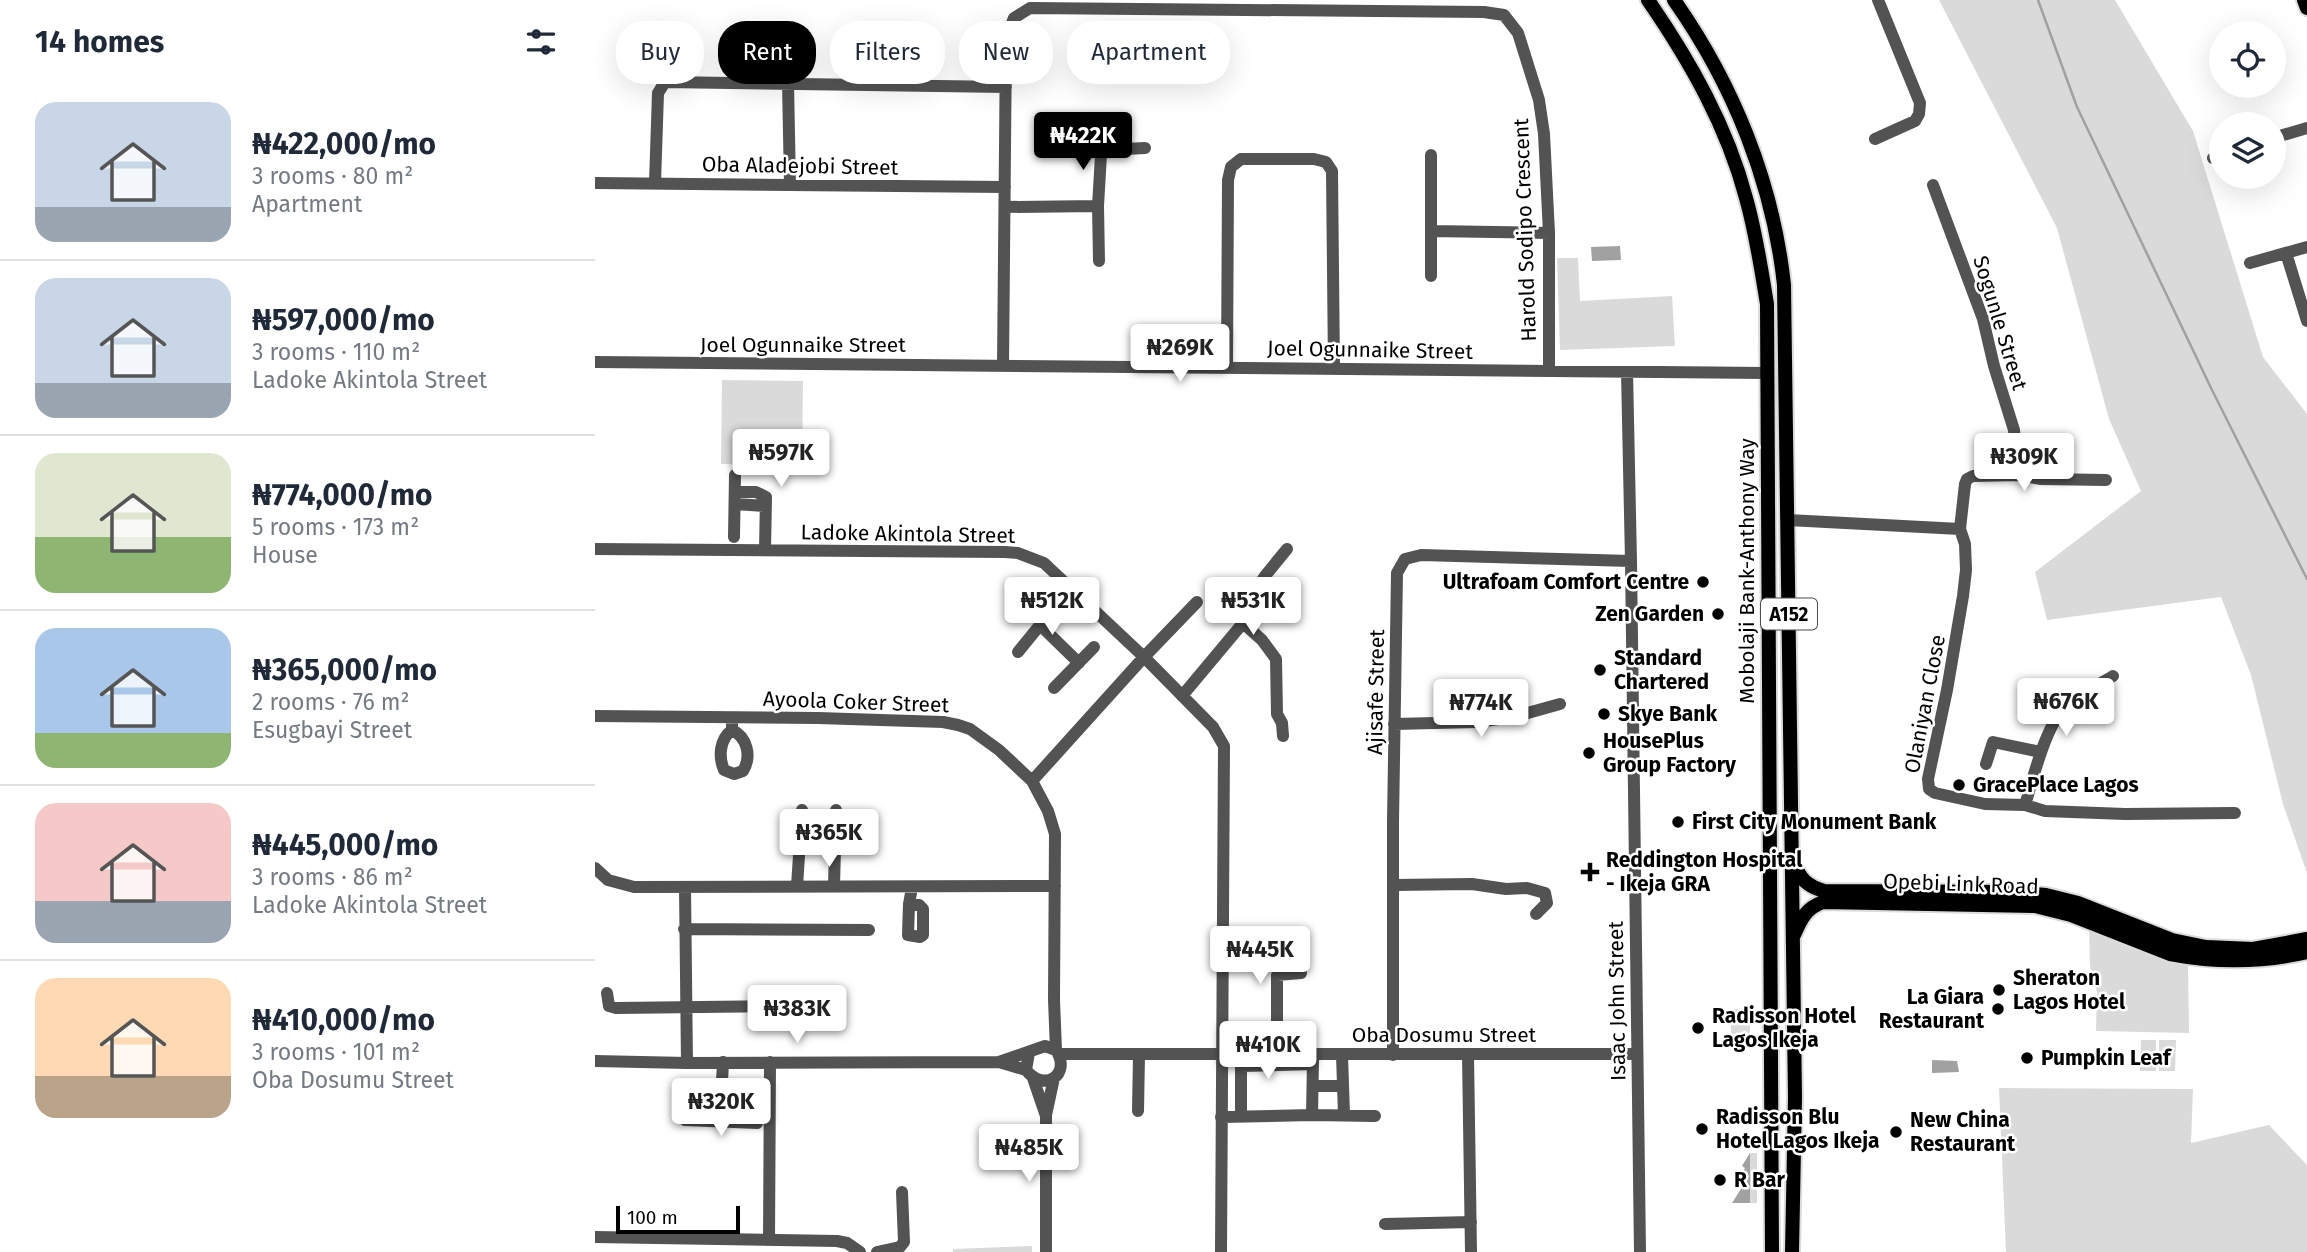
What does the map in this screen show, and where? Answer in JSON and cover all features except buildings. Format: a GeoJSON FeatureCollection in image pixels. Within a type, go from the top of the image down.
{"type":"FeatureCollection","features":[{"type":"Feature","properties":{"kind":"main road","name":"Mobolaji Bank-Anthony Way"},"geometry":{"type":"LineString","coordinates":[[1648,0],[1696,76],[1721,127],[1746,196],[1767,304],[1772,1252]]}},
{"type":"Feature","properties":{"kind":"main road"},"geometry":{"type":"LineString","coordinates":[[2304,0],[2307,8]]}},
{"type":"Feature","properties":{"kind":"main road","name":"Mobolaji Bank-Anthony Way"},"geometry":{"type":"LineString","coordinates":[[1676,1],[1713,62],[1738,113],[1762,180],[1777,236],[1784,285],[1795,1097],[1792,1252]]}},
{"type":"Feature","properties":{"kind":"main road","name":"Opebi Link Road"},"geometry":{"type":"LineString","coordinates":[[1791,856],[1799,877],[1809,886],[1824,891],[2012,892],[2046,895],[2078,903],[2188,945],[2307,952]]}},
{"type":"Feature","properties":{"kind":"main road","name":"Opebi Link Road"},"geometry":{"type":"LineString","coordinates":[[1792,939],[1802,917],[1811,906],[1823,902],[2016,904],[2053,909],[2170,954],[2234,962],[2281,951],[2307,939]]}},
{"type":"Feature","properties":{"kind":"main road"},"geometry":{"type":"LineString","coordinates":[[1772,1096],[1776,1106],[1783,1111],[1788,1110],[1795,1097]]}},
{"type":"Feature","properties":{"kind":"main road"},"geometry":{"type":"LineString","coordinates":[[1772,1137],[1780,1127],[1790,1129],[1794,1136]]}},
{"type":"Feature","properties":{"kind":"street"},"geometry":{"type":"LineString","coordinates":[[1875,139],[1915,121],[1920,103],[1878,0]]}},
{"type":"Feature","properties":{"kind":"street","name":"Harold Sodipo Crescent"},"geometry":{"type":"LineString","coordinates":[[1003,366],[1006,39],[1014,18],[1030,8],[1484,12],[1504,15],[1518,33],[1539,100],[1544,134],[1549,233],[1549,371]]}},
{"type":"Feature","properties":{"kind":"street"},"geometry":{"type":"LineString","coordinates":[[655,183],[658,93],[666,82],[718,82]]}},
{"type":"Feature","properties":{"kind":"street"},"geometry":{"type":"LineString","coordinates":[[788,84],[790,185]]}},
{"type":"Feature","properties":{"kind":"street"},"geometry":{"type":"LineString","coordinates":[[816,84],[1006,87]]}},
{"type":"Feature","properties":{"kind":"street"},"geometry":{"type":"LineString","coordinates":[[2286,134],[2307,128]]}},
{"type":"Feature","properties":{"kind":"street"},"geometry":{"type":"LineString","coordinates":[[1099,261],[1101,155],[1105,150],[1145,148]]}},
{"type":"Feature","properties":{"kind":"street"},"geometry":{"type":"LineString","coordinates":[[1431,155],[1431,276]]}},
{"type":"Feature","properties":{"kind":"street"},"geometry":{"type":"LineString","coordinates":[[1227,368],[1231,167],[1241,159],[1314,159],[1326,162],[1332,171],[1334,369]]}},
{"type":"Feature","properties":{"kind":"street","name":"Oba Aladejobi Street"},"geometry":{"type":"LineString","coordinates":[[595,183],[1005,187]]}},
{"type":"Feature","properties":{"kind":"street","name":"Sogunle Street"},"geometry":{"type":"LineString","coordinates":[[1933,185],[1983,319],[2014,430],[2018,475]]}},
{"type":"Feature","properties":{"kind":"street"},"geometry":{"type":"LineString","coordinates":[[1005,207],[1098,206]]}},
{"type":"Feature","properties":{"kind":"street"},"geometry":{"type":"LineString","coordinates":[[1431,231],[1549,233]]}},
{"type":"Feature","properties":{"kind":"street"},"geometry":{"type":"LineString","coordinates":[[2250,263],[2307,247]]}},
{"type":"Feature","properties":{"kind":"street"},"geometry":{"type":"LineString","coordinates":[[2286,253],[2307,321]]}},
{"type":"Feature","properties":{"kind":"street","name":"Joel Ogunnaike Street"},"geometry":{"type":"LineString","coordinates":[[595,362],[1766,373]]}},
{"type":"Feature","properties":{"kind":"street","name":"Isaac John Street"},"geometry":{"type":"LineString","coordinates":[[1627,372],[1640,1252]]}},
{"type":"Feature","properties":{"kind":"street"},"geometry":{"type":"LineString","coordinates":[[734,537],[735,475]]}},
{"type":"Feature","properties":{"kind":"street"},"geometry":{"type":"LineString","coordinates":[[1788,520],[1960,529],[1965,484],[1973,476],[2018,475],[2041,479],[2106,480]]}},
{"type":"Feature","properties":{"kind":"street"},"geometry":{"type":"LineString","coordinates":[[735,498],[766,506],[765,550]]}},
{"type":"Feature","properties":{"kind":"street","name":"Olaniyan Close"},"geometry":{"type":"LineString","coordinates":[[1960,529],[1965,544],[1963,596],[1929,789],[1935,793],[1985,804],[2025,805],[2045,811],[2125,814],[2235,813]]}},
{"type":"Feature","properties":{"kind":"street","name":"Ladoke Akintola Street"},"geometry":{"type":"LineString","coordinates":[[595,549],[1018,554],[1044,563],[1144,657],[1213,727],[1224,746],[1221,1252]]}},
{"type":"Feature","properties":{"kind":"street"},"geometry":{"type":"LineString","coordinates":[[1182,696],[1243,623],[1254,593],[1287,549]]}},
{"type":"Feature","properties":{"kind":"street","name":"Ajisafe Street"},"geometry":{"type":"LineString","coordinates":[[1393,1055],[1397,573],[1405,559],[1421,555],[1631,561]]}},
{"type":"Feature","properties":{"kind":"street"},"geometry":{"type":"LineString","coordinates":[[1018,652],[1040,625],[1075,592]]}},
{"type":"Feature","properties":{"kind":"street"},"geometry":{"type":"LineString","coordinates":[[1032,781],[1197,602]]}},
{"type":"Feature","properties":{"kind":"street"},"geometry":{"type":"LineString","coordinates":[[1243,623],[1262,640],[1276,659],[1277,714],[1282,723],[1283,736]]}},
{"type":"Feature","properties":{"kind":"street"},"geometry":{"type":"LineString","coordinates":[[1040,625],[1079,663]]}},
{"type":"Feature","properties":{"kind":"street"},"geometry":{"type":"LineString","coordinates":[[1054,688],[1094,647]]}},
{"type":"Feature","properties":{"kind":"street"},"geometry":{"type":"LineString","coordinates":[[2025,805],[2053,723],[2067,704],[2113,676]]}},
{"type":"Feature","properties":{"kind":"street"},"geometry":{"type":"LineString","coordinates":[[1394,724],[1476,723],[1513,717],[1560,704]]}},
{"type":"Feature","properties":{"kind":"street","name":"Ayoola Coker Street"},"geometry":{"type":"LineString","coordinates":[[595,716],[732,724],[832,718],[943,722],[970,729],[999,750],[1032,781],[1048,811],[1055,834],[1054,1000],[1057,1052]]}},
{"type":"Feature","properties":{"kind":"street"},"geometry":{"type":"LineString","coordinates":[[1986,764],[1993,742],[2041,752]]}},
{"type":"Feature","properties":{"kind":"street"},"geometry":{"type":"LineString","coordinates":[[797,886],[802,810]]}},
{"type":"Feature","properties":{"kind":"street"},"geometry":{"type":"LineString","coordinates":[[834,886],[836,810]]}},
{"type":"Feature","properties":{"kind":"street"},"geometry":{"type":"LineString","coordinates":[[595,868],[616,884],[685,888],[1055,886]]}},
{"type":"Feature","properties":{"kind":"street"},"geometry":{"type":"LineString","coordinates":[[1394,885],[1472,884],[1545,892],[1547,903],[1536,914]]}},
{"type":"Feature","properties":{"kind":"street"},"geometry":{"type":"LineString","coordinates":[[685,888],[687,1063]]}},
{"type":"Feature","properties":{"kind":"street"},"geometry":{"type":"LineString","coordinates":[[684,929],[869,930]]}},
{"type":"Feature","properties":{"kind":"street"},"geometry":{"type":"LineString","coordinates":[[1277,1053],[1277,975],[1301,973]]}},
{"type":"Feature","properties":{"kind":"street"},"geometry":{"type":"LineString","coordinates":[[607,993],[607,1002],[612,1008],[780,1006]]}},
{"type":"Feature","properties":{"kind":"street"},"geometry":{"type":"LineString","coordinates":[[595,1061],[999,1062],[1045,1046],[1057,1052],[1061,1059],[1046,1116],[1046,1252]]}},
{"type":"Feature","properties":{"kind":"street","name":"Oba Dosumu Street"},"geometry":{"type":"LineString","coordinates":[[1057,1052],[1139,1055],[1636,1054]]}},
{"type":"Feature","properties":{"kind":"street"},"geometry":{"type":"LineString","coordinates":[[1029,1053],[1030,1074],[1046,1116]]}},
{"type":"Feature","properties":{"kind":"street"},"geometry":{"type":"LineString","coordinates":[[999,1062],[1044,1081],[1085,1053]]}},
{"type":"Feature","properties":{"kind":"street"},"geometry":{"type":"LineString","coordinates":[[1138,1111],[1139,1055]]}},
{"type":"Feature","properties":{"kind":"street"},"geometry":{"type":"LineString","coordinates":[[1342,1055],[1344,1115]]}},
{"type":"Feature","properties":{"kind":"street"},"geometry":{"type":"LineString","coordinates":[[1468,1055],[1471,1252]]}},
{"type":"Feature","properties":{"kind":"street"},"geometry":{"type":"LineString","coordinates":[[720,1121],[723,1062]]}},
{"type":"Feature","properties":{"kind":"street"},"geometry":{"type":"LineString","coordinates":[[769,1240],[770,1062]]}},
{"type":"Feature","properties":{"kind":"street"},"geometry":{"type":"LineString","coordinates":[[1241,1116],[1241,1066],[1313,1062],[1312,1115]]}},
{"type":"Feature","properties":{"kind":"street"},"geometry":{"type":"LineString","coordinates":[[1313,1086],[1343,1086]]}},
{"type":"Feature","properties":{"kind":"street"},"geometry":{"type":"LineString","coordinates":[[1221,1117],[1375,1116]]}},
{"type":"Feature","properties":{"kind":"street"},"geometry":{"type":"LineString","coordinates":[[685,1120],[757,1123]]}},
{"type":"Feature","properties":{"kind":"street"},"geometry":{"type":"LineString","coordinates":[[877,1252],[900,1247],[904,1242],[902,1192]]}},
{"type":"Feature","properties":{"kind":"street"},"geometry":{"type":"LineString","coordinates":[[1385,1224],[1471,1222]]}},
{"type":"Feature","properties":{"kind":"street"},"geometry":{"type":"LineString","coordinates":[[595,1237],[741,1246],[769,1240],[837,1241],[847,1243],[860,1252]]}},
{"type":"Feature","properties":{"kind":"shaded area"},"geometry":{"type":"Polygon","coordinates":[[[1939,0],[2115,0],[2193,131],[2263,357],[2307,414],[2307,873],[2283,804],[2251,675],[2221,597],[2047,620],[2035,572],[2141,491],[2109,419],[2057,228],[1939,0]]]}},
{"type":"Feature","properties":{"kind":"shaded area"},"geometry":{"type":"Polygon","coordinates":[[[1620,246],[1621,260],[1592,261],[1591,247],[1620,246]]]}},
{"type":"Feature","properties":{"kind":"shaded area"},"geometry":{"type":"Polygon","coordinates":[[[1557,258],[1578,258],[1580,301],[1672,296],[1675,346],[1560,350],[1557,258]]]}},
{"type":"Feature","properties":{"kind":"shaded area"},"geometry":{"type":"Polygon","coordinates":[[[722,380],[803,381],[802,466],[721,464],[722,380]]]}},
{"type":"Feature","properties":{"kind":"shaded area"},"geometry":{"type":"Polygon","coordinates":[[[2089,928],[2137,949],[2188,964],[2189,1033],[2096,1031],[2097,992],[2090,966],[2089,928]]]}},
{"type":"Feature","properties":{"kind":"shaded area"},"geometry":{"type":"Polygon","coordinates":[[[1731,1009],[1750,1009],[1750,1046],[1731,1045],[1731,1009]]]}},
{"type":"Feature","properties":{"kind":"shaded area"},"geometry":{"type":"Polygon","coordinates":[[[2141,1040],[2156,1040],[2156,1071],[2140,1071],[2141,1040]]]}},
{"type":"Feature","properties":{"kind":"shaded area"},"geometry":{"type":"Polygon","coordinates":[[[2159,1040],[2176,1040],[2175,1071],[2159,1071],[2159,1040]]]}},
{"type":"Feature","properties":{"kind":"shaded area"},"geometry":{"type":"Polygon","coordinates":[[[1932,1060],[1957,1061],[1959,1072],[1932,1073],[1932,1060]]]}},
{"type":"Feature","properties":{"kind":"shaded area"},"geometry":{"type":"Polygon","coordinates":[[[1999,1088],[2193,1089],[2191,1143],[2269,1125],[2307,1165],[2307,1252],[2006,1252],[1999,1088]]]}},
{"type":"Feature","properties":{"kind":"shaded area"},"geometry":{"type":"Polygon","coordinates":[[[1750,1153],[1757,1153],[1757,1203],[1750,1203],[1750,1153]]]}},
{"type":"Feature","properties":{"kind":"shaded area"},"geometry":{"type":"Polygon","coordinates":[[[1750,1153],[1750,1203],[1732,1203],[1746,1181],[1740,1177],[1745,1168],[1742,1166],[1750,1153]]]}},
{"type":"Feature","properties":{"kind":"shaded area"},"geometry":{"type":"Polygon","coordinates":[[[1032,1246],[1032,1252],[953,1252],[953,1249],[1032,1246]]]}},
{"type":"Feature","properties":{"kind":"waterway"},"geometry":{"type":"LineString","coordinates":[[2038,0],[2077,107],[2211,388],[2307,579]]}},
{"type":"Feature","properties":{"kind":"place","name":"Ultrafoam Comfort Centre"},"geometry":{"type":"Point","coordinates":[1703,582]}},
{"type":"Feature","properties":{"kind":"place","name":"Zen Garden"},"geometry":{"type":"Point","coordinates":[1718,614]}},
{"type":"Feature","properties":{"kind":"place","name":"Standard Chartered"},"geometry":{"type":"Point","coordinates":[1600,670]}},
{"type":"Feature","properties":{"kind":"place","name":"Skye Bank"},"geometry":{"type":"Point","coordinates":[1604,714]}},
{"type":"Feature","properties":{"kind":"place","name":"HousePlus Group Factory"},"geometry":{"type":"Point","coordinates":[1589,753]}},
{"type":"Feature","properties":{"kind":"place","name":"GracePlace Lagos"},"geometry":{"type":"Point","coordinates":[1959,785]}},
{"type":"Feature","properties":{"kind":"place","name":"First City Monument Bank"},"geometry":{"type":"Point","coordinates":[1678,822]}},
{"type":"Feature","properties":{"kind":"place","name":"Reddington Hospital - Ikeja GRA"},"geometry":{"type":"Point","coordinates":[1590,872]}},
{"type":"Feature","properties":{"kind":"place","name":"Sheraton Lagos Hotel"},"geometry":{"type":"Point","coordinates":[1999,990]}},
{"type":"Feature","properties":{"kind":"place","name":"La Giara Restaurant"},"geometry":{"type":"Point","coordinates":[1998,1009]}},
{"type":"Feature","properties":{"kind":"place","name":"Radisson Hotel Lagos Ikeja"},"geometry":{"type":"Point","coordinates":[1698,1028]}},
{"type":"Feature","properties":{"kind":"place","name":"Pumpkin Leaf"},"geometry":{"type":"Point","coordinates":[2027,1058]}},
{"type":"Feature","properties":{"kind":"place","name":"Radisson Blu Hotel Lagos Ikeja"},"geometry":{"type":"Point","coordinates":[1702,1129]}},
{"type":"Feature","properties":{"kind":"place","name":"New China Restaurant"},"geometry":{"type":"Point","coordinates":[1896,1132]}},
{"type":"Feature","properties":{"kind":"place","name":"R Bar"},"geometry":{"type":"Point","coordinates":[1720,1180]}}]}
